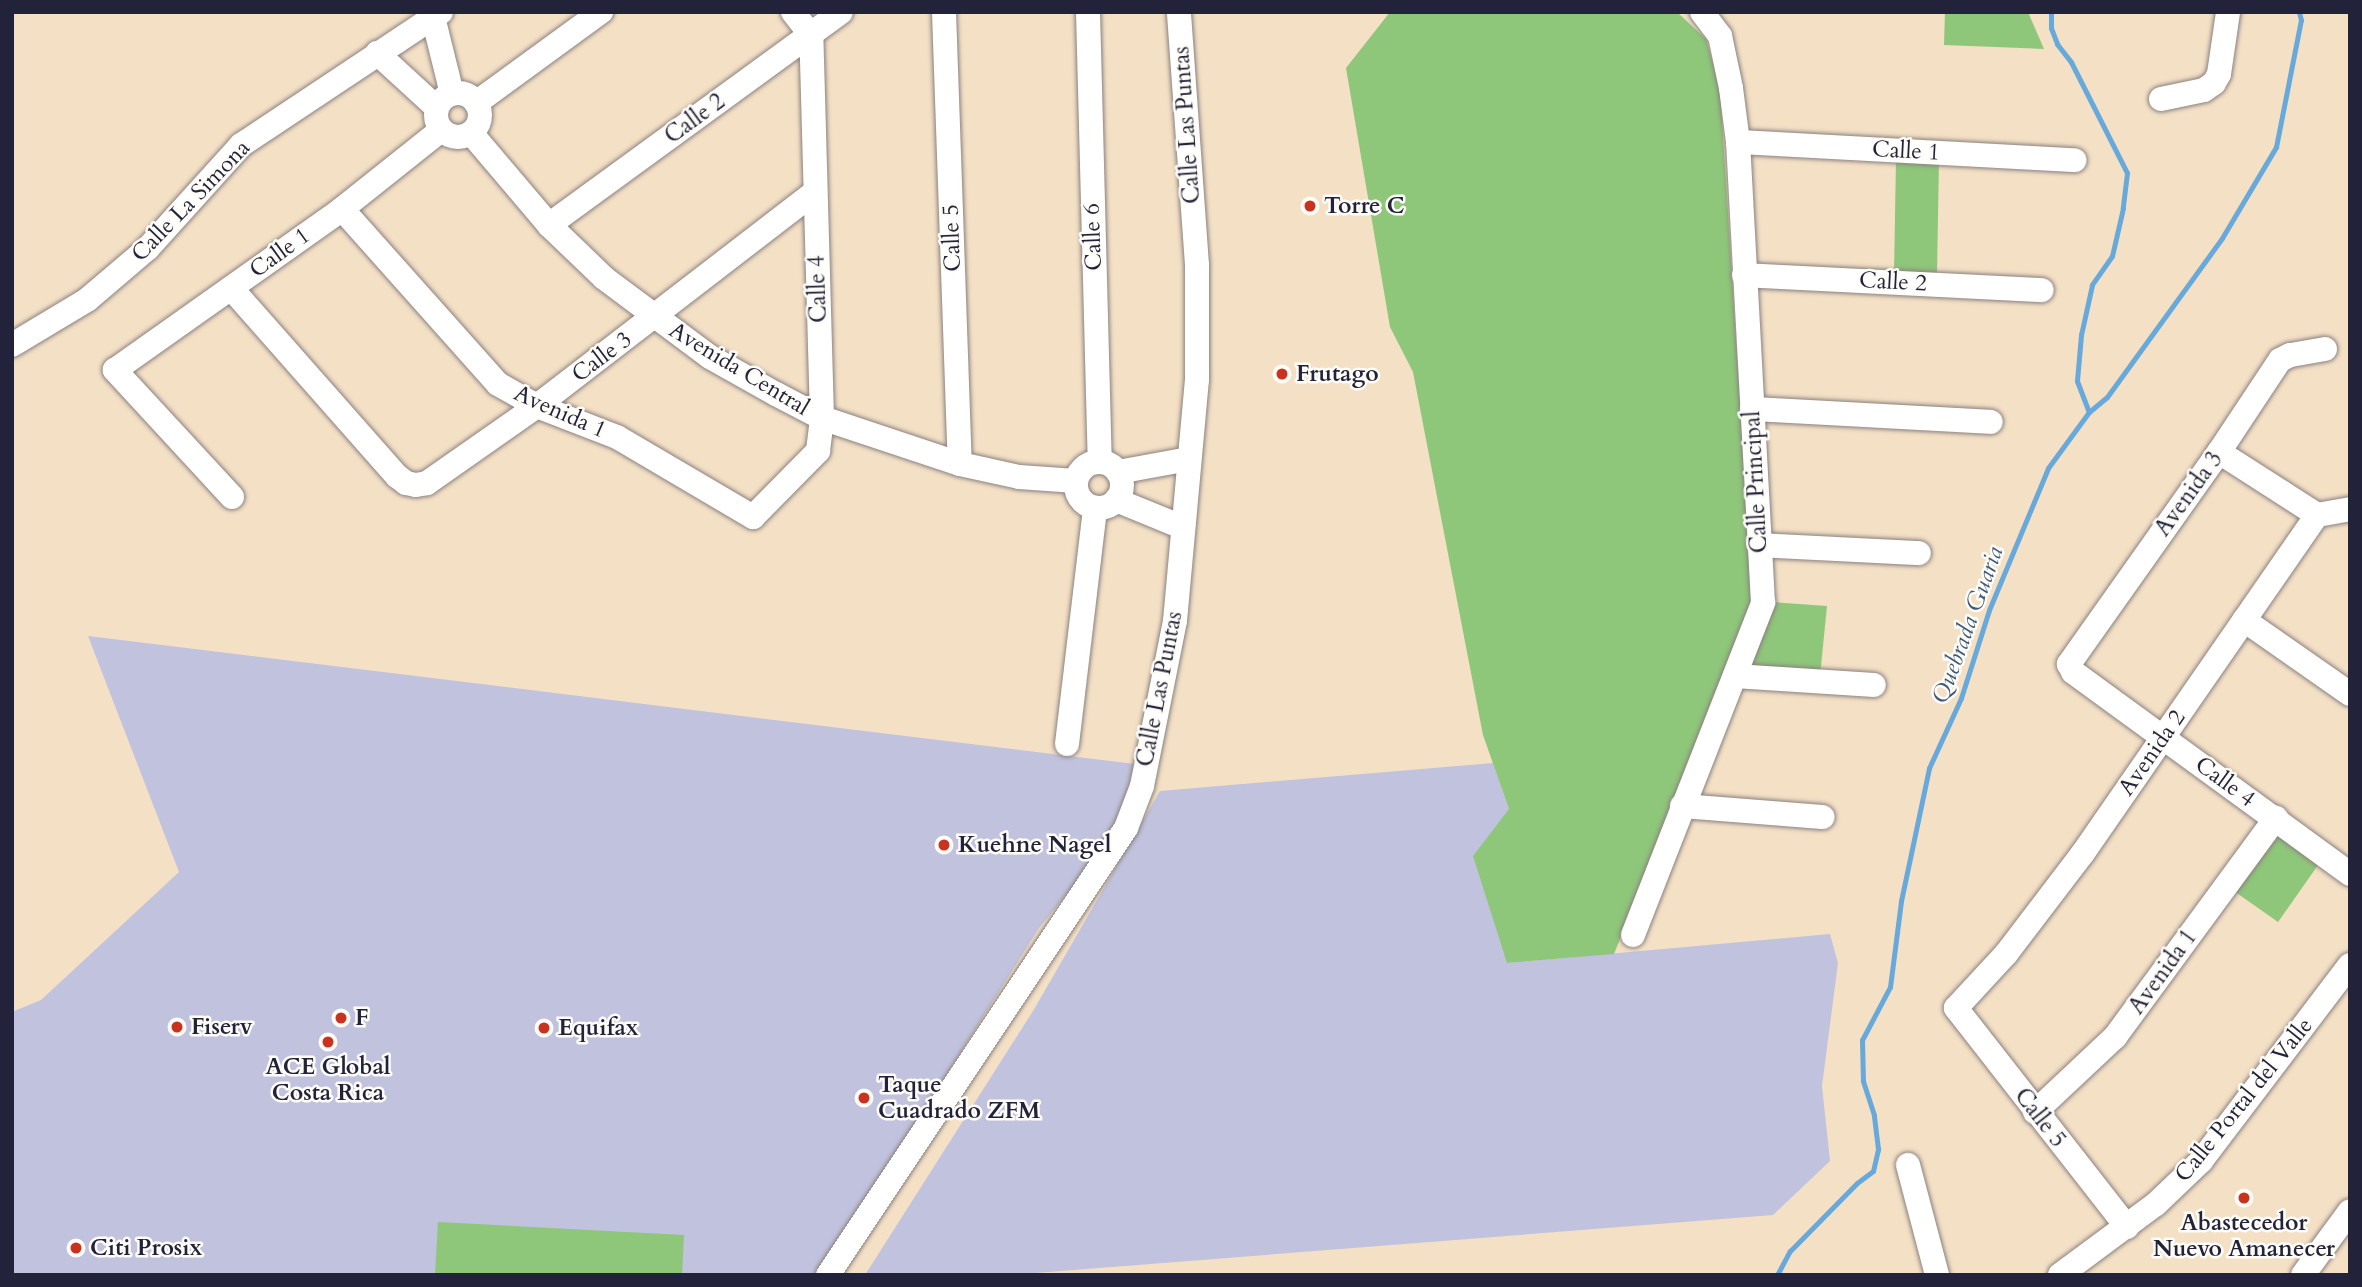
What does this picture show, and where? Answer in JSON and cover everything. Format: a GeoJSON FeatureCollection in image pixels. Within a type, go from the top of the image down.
{"type":"FeatureCollection","features":[{"type":"Feature","properties":{"kind":"street"},"geometry":{"type":"LineString","coordinates":[[476,103],[601,12]]}},
{"type":"Feature","properties":{"kind":"street"},"geometry":{"type":"LineString","coordinates":[[793,12],[811,35]]}},
{"type":"Feature","properties":{"kind":"street","name":"Calle 2"},"geometry":{"type":"LineString","coordinates":[[549,225],[841,12]]}},
{"type":"Feature","properties":{"kind":"street","name":"Calle 5"},"geometry":{"type":"LineString","coordinates":[[943,12],[960,464]]}},
{"type":"Feature","properties":{"kind":"street","name":"Calle 6"},"geometry":{"type":"LineString","coordinates":[[1088,12],[1109,467]]}},
{"type":"Feature","properties":{"kind":"street","name":"Calle Las Puntas"},"geometry":{"type":"LineString","coordinates":[[828,1275],[1126,828],[1142,786],[1162,698],[1175,621],[1197,380],[1197,265],[1179,12]]}},
{"type":"Feature","properties":{"kind":"street","name":"Calle Principal"},"geometry":{"type":"LineString","coordinates":[[1633,935],[1763,603],[1738,142],[1731,88],[1720,36],[1702,12]]}},
{"type":"Feature","properties":{"kind":"street"},"geometry":{"type":"LineString","coordinates":[[2161,99],[2204,90],[2214,83],[2219,74],[2228,12]]}},
{"type":"Feature","properties":{"kind":"street"},"geometry":{"type":"LineString","coordinates":[[437,15],[443,111],[453,137],[471,133],[480,120],[476,103],[468,96],[443,111]]}},
{"type":"Feature","properties":{"kind":"street","name":"Calle La Simona"},"geometry":{"type":"LineString","coordinates":[[12,345],[86,300],[148,248],[241,145],[437,15]]}},
{"type":"Feature","properties":{"kind":"street","name":"Calle 4"},"geometry":{"type":"LineString","coordinates":[[753,517],[818,451],[822,418],[811,35]]}},
{"type":"Feature","properties":{"kind":"street"},"geometry":{"type":"LineString","coordinates":[[377,53],[443,111]]}},
{"type":"Feature","properties":{"kind":"street","name":"Calle 1"},"geometry":{"type":"LineString","coordinates":[[233,497],[115,370],[342,209],[443,111]]}},
{"type":"Feature","properties":{"kind":"street","name":"Avenida Central"},"geometry":{"type":"LineString","coordinates":[[471,133],[549,225],[604,278],[710,356],[822,418],[960,464],[1019,477],[1076,481]]}},
{"type":"Feature","properties":{"kind":"street","name":"Calle 1"},"geometry":{"type":"LineString","coordinates":[[1738,142],[2075,160]]}},
{"type":"Feature","properties":{"kind":"street","name":"Calle 3"},"geometry":{"type":"LineString","coordinates":[[231,288],[397,476],[406,484],[416,485],[427,483],[537,406],[815,192]]}},
{"type":"Feature","properties":{"kind":"street","name":"Avenida 1"},"geometry":{"type":"LineString","coordinates":[[342,209],[498,384],[537,406],[617,437],[753,517]]}},
{"type":"Feature","properties":{"kind":"street","name":"Calle 2"},"geometry":{"type":"LineString","coordinates":[[1744,275],[2042,290]]}},
{"type":"Feature","properties":{"kind":"street","name":"Avenida 3"},"geometry":{"type":"LineString","coordinates":[[2069,664],[2220,452],[2280,360],[2290,355],[2325,349]]}},
{"type":"Feature","properties":{"kind":"street"},"geometry":{"type":"LineString","coordinates":[[1752,409],[1991,422]]}},
{"type":"Feature","properties":{"kind":"street"},"geometry":{"type":"LineString","coordinates":[[2220,452],[2317,515],[2350,509]]}},
{"type":"Feature","properties":{"kind":"street"},"geometry":{"type":"LineString","coordinates":[[1182,527],[1106,504],[1082,501],[1076,481],[1084,467],[1189,459]]}},
{"type":"Feature","properties":{"kind":"street"},"geometry":{"type":"LineString","coordinates":[[1067,744],[1106,504],[1122,486],[1109,467]]}},
{"type":"Feature","properties":{"kind":"street","name":"Avenida 2"},"geometry":{"type":"LineString","coordinates":[[1956,1008],[2006,954],[2083,853],[2317,515]]}},
{"type":"Feature","properties":{"kind":"street"},"geometry":{"type":"LineString","coordinates":[[1759,545],[1919,553]]}},
{"type":"Feature","properties":{"kind":"street"},"geometry":{"type":"LineString","coordinates":[[2244,620],[2350,694]]}},
{"type":"Feature","properties":{"kind":"street","name":"Calle 4"},"geometry":{"type":"LineString","coordinates":[[2069,664],[2073,672],[2350,874]]}},
{"type":"Feature","properties":{"kind":"street"},"geometry":{"type":"LineString","coordinates":[[1735,676],[1874,685]]}},
{"type":"Feature","properties":{"kind":"street"},"geometry":{"type":"LineString","coordinates":[[1682,806],[1823,817]]}},
{"type":"Feature","properties":{"kind":"street","name":"Avenida 1"},"geometry":{"type":"LineString","coordinates":[[2035,1112],[2115,1037],[2276,818]]}},
{"type":"Feature","properties":{"kind":"street","name":"Calle Portal del Valle"},"geometry":{"type":"LineString","coordinates":[[2060,1275],[2127,1227],[2201,1161],[2350,965]]}},
{"type":"Feature","properties":{"kind":"street","name":"Calle 5"},"geometry":{"type":"LineString","coordinates":[[1956,1008],[2127,1227]]}},
{"type":"Feature","properties":{"kind":"street"},"geometry":{"type":"LineString","coordinates":[[1908,1165],[1937,1275]]}},
{"type":"Feature","properties":{"kind":"street"},"geometry":{"type":"LineString","coordinates":[[2303,1275],[2350,1211]]}},
{"type":"Feature","properties":{"kind":"shaded area"},"geometry":{"type":"Polygon","coordinates":[[[88,636],[1135,764],[1122,810],[1079,879],[1039,928],[872,1193],[814,1275],[12,1275],[12,1012],[41,1000],[179,872],[88,636]]]}},
{"type":"Feature","properties":{"kind":"shaded area"},"geometry":{"type":"Polygon","coordinates":[[[1493,763],[1509,809],[1507,963],[1830,934],[1838,963],[1822,1086],[1830,1161],[1773,1215],[1010,1275],[865,1275],[1033,1011],[1160,791],[1493,763]]]}},
{"type":"Feature","properties":{"kind":"green space"},"geometry":{"type":"Polygon","coordinates":[[[1390,12],[1677,12],[1706,39],[1720,88],[1753,607],[1614,954],[1507,963],[1473,856],[1509,809],[1483,735],[1413,372],[1390,327],[1346,68],[1390,12]]]}},
{"type":"Feature","properties":{"kind":"green space"},"geometry":{"type":"Polygon","coordinates":[[[1945,12],[2028,12],[2044,49],[1944,45],[1945,12]]]}},
{"type":"Feature","properties":{"kind":"green space"},"geometry":{"type":"Polygon","coordinates":[[[1896,159],[1939,160],[1937,275],[1894,274],[1896,159]]]}},
{"type":"Feature","properties":{"kind":"green space"},"geometry":{"type":"Polygon","coordinates":[[[1772,602],[1827,606],[1820,676],[1745,670],[1772,602]]]}},
{"type":"Feature","properties":{"kind":"green space"},"geometry":{"type":"Polygon","coordinates":[[[2278,828],[2322,859],[2278,922],[2234,891],[2278,828]]]}},
{"type":"Feature","properties":{"kind":"green space"},"geometry":{"type":"Polygon","coordinates":[[[438,1222],[684,1235],[682,1275],[435,1275],[438,1222]]]}},
{"type":"Feature","properties":{"kind":"waterway"},"geometry":{"type":"LineString","coordinates":[[2051,12],[2051,28],[2057,44],[2071,62],[2127,173],[2123,208],[2112,256],[2092,285],[2081,335],[2077,381],[2089,412]]}},
{"type":"Feature","properties":{"kind":"waterway","name":"Quebrada Guaria"},"geometry":{"type":"LineString","coordinates":[[1777,1275],[1790,1251],[1857,1183],[1873,1171],[1878,1149],[1874,1115],[1863,1081],[1862,1040],[1890,987],[1901,901],[1929,768],[1961,698],[1989,610],[2048,468],[2089,412],[2107,397],[2222,238],[2276,147],[2301,20],[2299,12]]}},
{"type":"Feature","properties":{"kind":"place","name":"Torre C"},"geometry":{"type":"Point","coordinates":[1310,206]}},
{"type":"Feature","properties":{"kind":"place","name":"Frutago"},"geometry":{"type":"Point","coordinates":[1282,374]}},
{"type":"Feature","properties":{"kind":"place","name":"Kuehne Nagel"},"geometry":{"type":"Point","coordinates":[944,845]}},
{"type":"Feature","properties":{"kind":"place","name":"F"},"geometry":{"type":"Point","coordinates":[341,1018]}},
{"type":"Feature","properties":{"kind":"place","name":"Fiserv"},"geometry":{"type":"Point","coordinates":[177,1027]}},
{"type":"Feature","properties":{"kind":"place","name":"Equifax"},"geometry":{"type":"Point","coordinates":[544,1028]}},
{"type":"Feature","properties":{"kind":"place","name":"ACE Global Costa Rica"},"geometry":{"type":"Point","coordinates":[328,1042]}},
{"type":"Feature","properties":{"kind":"place","name":"Taque Cuadrado ZFM"},"geometry":{"type":"Point","coordinates":[864,1098]}},
{"type":"Feature","properties":{"kind":"place","name":"Abastecedor Nuevo Amanecer"},"geometry":{"type":"Point","coordinates":[2244,1198]}},
{"type":"Feature","properties":{"kind":"place","name":"Citi Prosix"},"geometry":{"type":"Point","coordinates":[76,1248]}}]}
